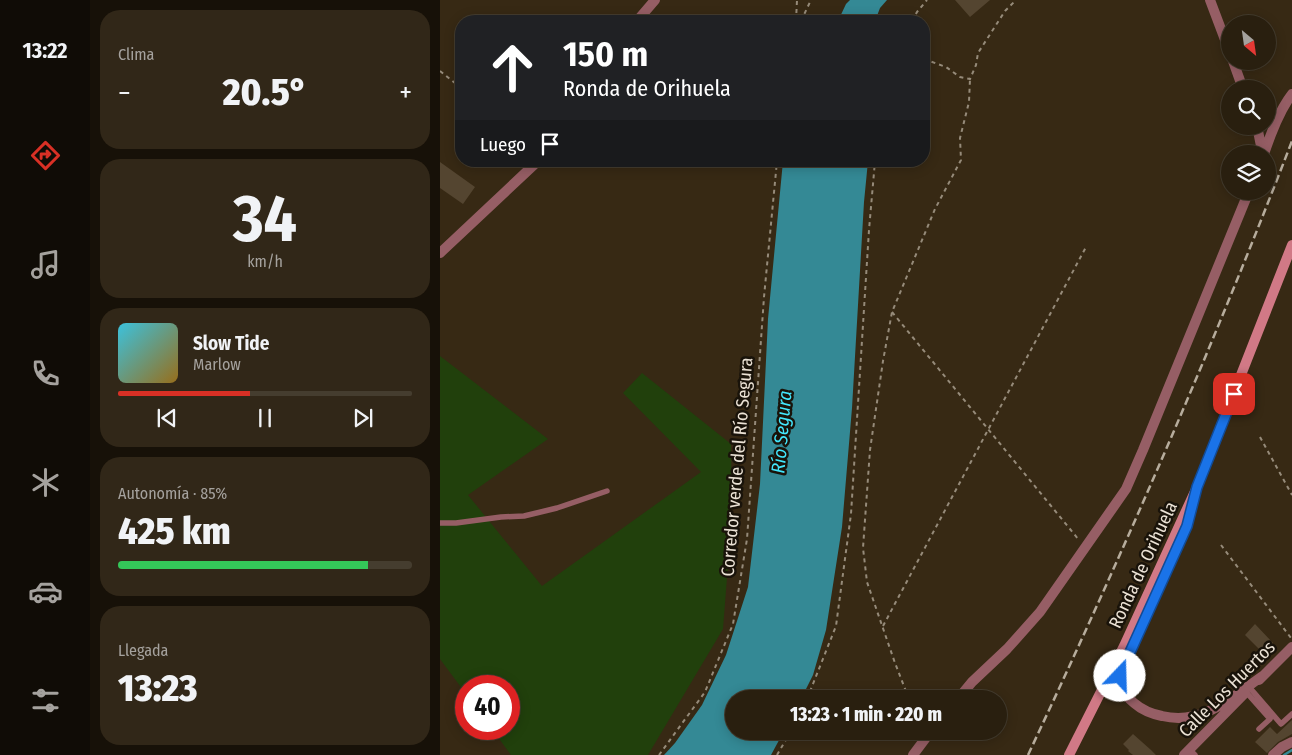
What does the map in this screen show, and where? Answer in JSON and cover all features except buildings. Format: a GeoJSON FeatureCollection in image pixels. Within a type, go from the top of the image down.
{"type":"FeatureCollection","features":[{"type":"Feature","properties":{"kind":"main road","name":"Ronda de Orihuela"},"geometry":{"type":"LineString","coordinates":[[1069,755],[1124,646],[1197,487],[1292,245]]}},
{"type":"Feature","properties":{"kind":"street"},"geometry":{"type":"LineString","coordinates":[[642,15],[654,0]]}},
{"type":"Feature","properties":{"kind":"street"},"geometry":{"type":"LineString","coordinates":[[1210,0],[1221,29]]}},
{"type":"Feature","properties":{"kind":"street"},"geometry":{"type":"LineString","coordinates":[[1266,145],[1285,103],[1292,94]]}},
{"type":"Feature","properties":{"kind":"street"},"geometry":{"type":"LineString","coordinates":[[440,253],[532,167]]}},
{"type":"Feature","properties":{"kind":"street"},"geometry":{"type":"LineString","coordinates":[[965,690],[1040,612],[1126,489],[1245,200]]}},
{"type":"Feature","properties":{"kind":"street"},"geometry":{"type":"LineString","coordinates":[[1197,487],[1187,526],[1122,670],[1120,676],[1122,689],[1126,697],[1154,715],[1182,719],[1200,716],[1215,709],[1264,675]]}},
{"type":"Feature","properties":{"kind":"street","name":"Calle Los Huertos"},"geometry":{"type":"LineString","coordinates":[[1190,753],[1248,690],[1292,647]]}},
{"type":"Feature","properties":{"kind":"street"},"geometry":{"type":"LineString","coordinates":[[913,755],[925,740]]}},
{"type":"Feature","properties":{"kind":"street"},"geometry":{"type":"LineString","coordinates":[[1273,755],[1282,747],[1292,742]]}},
{"type":"Feature","properties":{"kind":"lane"},"geometry":{"type":"LineString","coordinates":[[440,523],[524,516],[557,508],[606,491]]}},
{"type":"Feature","properties":{"kind":"lane"},"geometry":{"type":"LineString","coordinates":[[1248,690],[1281,724],[1292,714]]}},
{"type":"Feature","properties":{"kind":"lane"},"geometry":{"type":"LineString","coordinates":[[1248,690],[1270,719],[1259,729]]}},
{"type":"Feature","properties":{"kind":"lane"},"geometry":{"type":"LineString","coordinates":[[917,755],[926,740]]}},
{"type":"Feature","properties":{"kind":"path"},"geometry":{"type":"LineString","coordinates":[[796,15],[797,0]]}},
{"type":"Feature","properties":{"kind":"path"},"geometry":{"type":"LineString","coordinates":[[804,15],[811,0]]}},
{"type":"Feature","properties":{"kind":"path"},"geometry":{"type":"LineString","coordinates":[[915,15],[927,0]]}},
{"type":"Feature","properties":{"kind":"path"},"geometry":{"type":"LineString","coordinates":[[905,690],[867,582],[863,548],[870,450],[883,361],[892,312],[935,209],[961,160],[960,138],[969,102],[970,79],[976,65],[978,53],[1005,11],[1016,0]]}},
{"type":"Feature","properties":{"kind":"path"},"geometry":{"type":"LineString","coordinates":[[930,61],[946,67],[960,77],[970,79]]}},
{"type":"Feature","properties":{"kind":"path"},"geometry":{"type":"LineString","coordinates":[[440,71],[455,83]]}},
{"type":"Feature","properties":{"kind":"path","name":"Corredor verde del Río Segura"},"geometry":{"type":"LineString","coordinates":[[659,755],[705,692],[733,624],[747,539],[764,297],[776,167]]}},
{"type":"Feature","properties":{"kind":"path"},"geometry":{"type":"LineString","coordinates":[[811,690],[836,626],[851,514],[874,167]]}},
{"type":"Feature","properties":{"kind":"path"},"geometry":{"type":"LineString","coordinates":[[882,626],[1086,247]]}},
{"type":"Feature","properties":{"kind":"path"},"geometry":{"type":"LineString","coordinates":[[892,312],[1085,548]]}},
{"type":"Feature","properties":{"kind":"path"},"geometry":{"type":"LineString","coordinates":[[1260,437],[1292,495]]}},
{"type":"Feature","properties":{"kind":"path"},"geometry":{"type":"LineString","coordinates":[[1221,545],[1292,640]]}},
{"type":"Feature","properties":{"kind":"path"},"geometry":{"type":"LineString","coordinates":[[777,755],[786,740]]}},
{"type":"Feature","properties":{"kind":"green space"},"geometry":{"type":"Polygon","coordinates":[[[440,356],[548,439],[468,495],[542,586],[701,472],[623,393],[642,373],[731,444],[732,513],[723,629],[648,755],[511,755],[500,740],[520,740],[520,675],[455,675],[455,679],[440,659],[440,356]]]}},
{"type":"Feature","properties":{"kind":"water"},"geometry":{"type":"Polygon","coordinates":[[[850,0],[887,0],[880,8],[877,15],[841,15],[850,0]]]}},
{"type":"Feature","properties":{"kind":"water","name":"Río Segura"},"geometry":{"type":"Polygon","coordinates":[[[782,167],[867,167],[852,408],[842,527],[826,630],[813,675],[806,690],[725,690],[725,740],[779,740],[771,755],[664,755],[702,705],[726,655],[748,587],[760,484],[768,319],[782,167]]]}},
{"type":"Feature","properties":{"kind":"waterway"},"geometry":{"type":"LineString","coordinates":[[1284,755],[1292,750]]}},
{"type":"Feature","properties":{"kind":"railway"},"geometry":{"type":"LineString","coordinates":[[1028,755],[1166,450],[1262,219],[1292,141]]}},
{"type":"Feature","properties":{"kind":"route"},"geometry":{"type":"LineString","coordinates":[[1120,676],[1187,526],[1197,487],[1234,394]]}}]}
